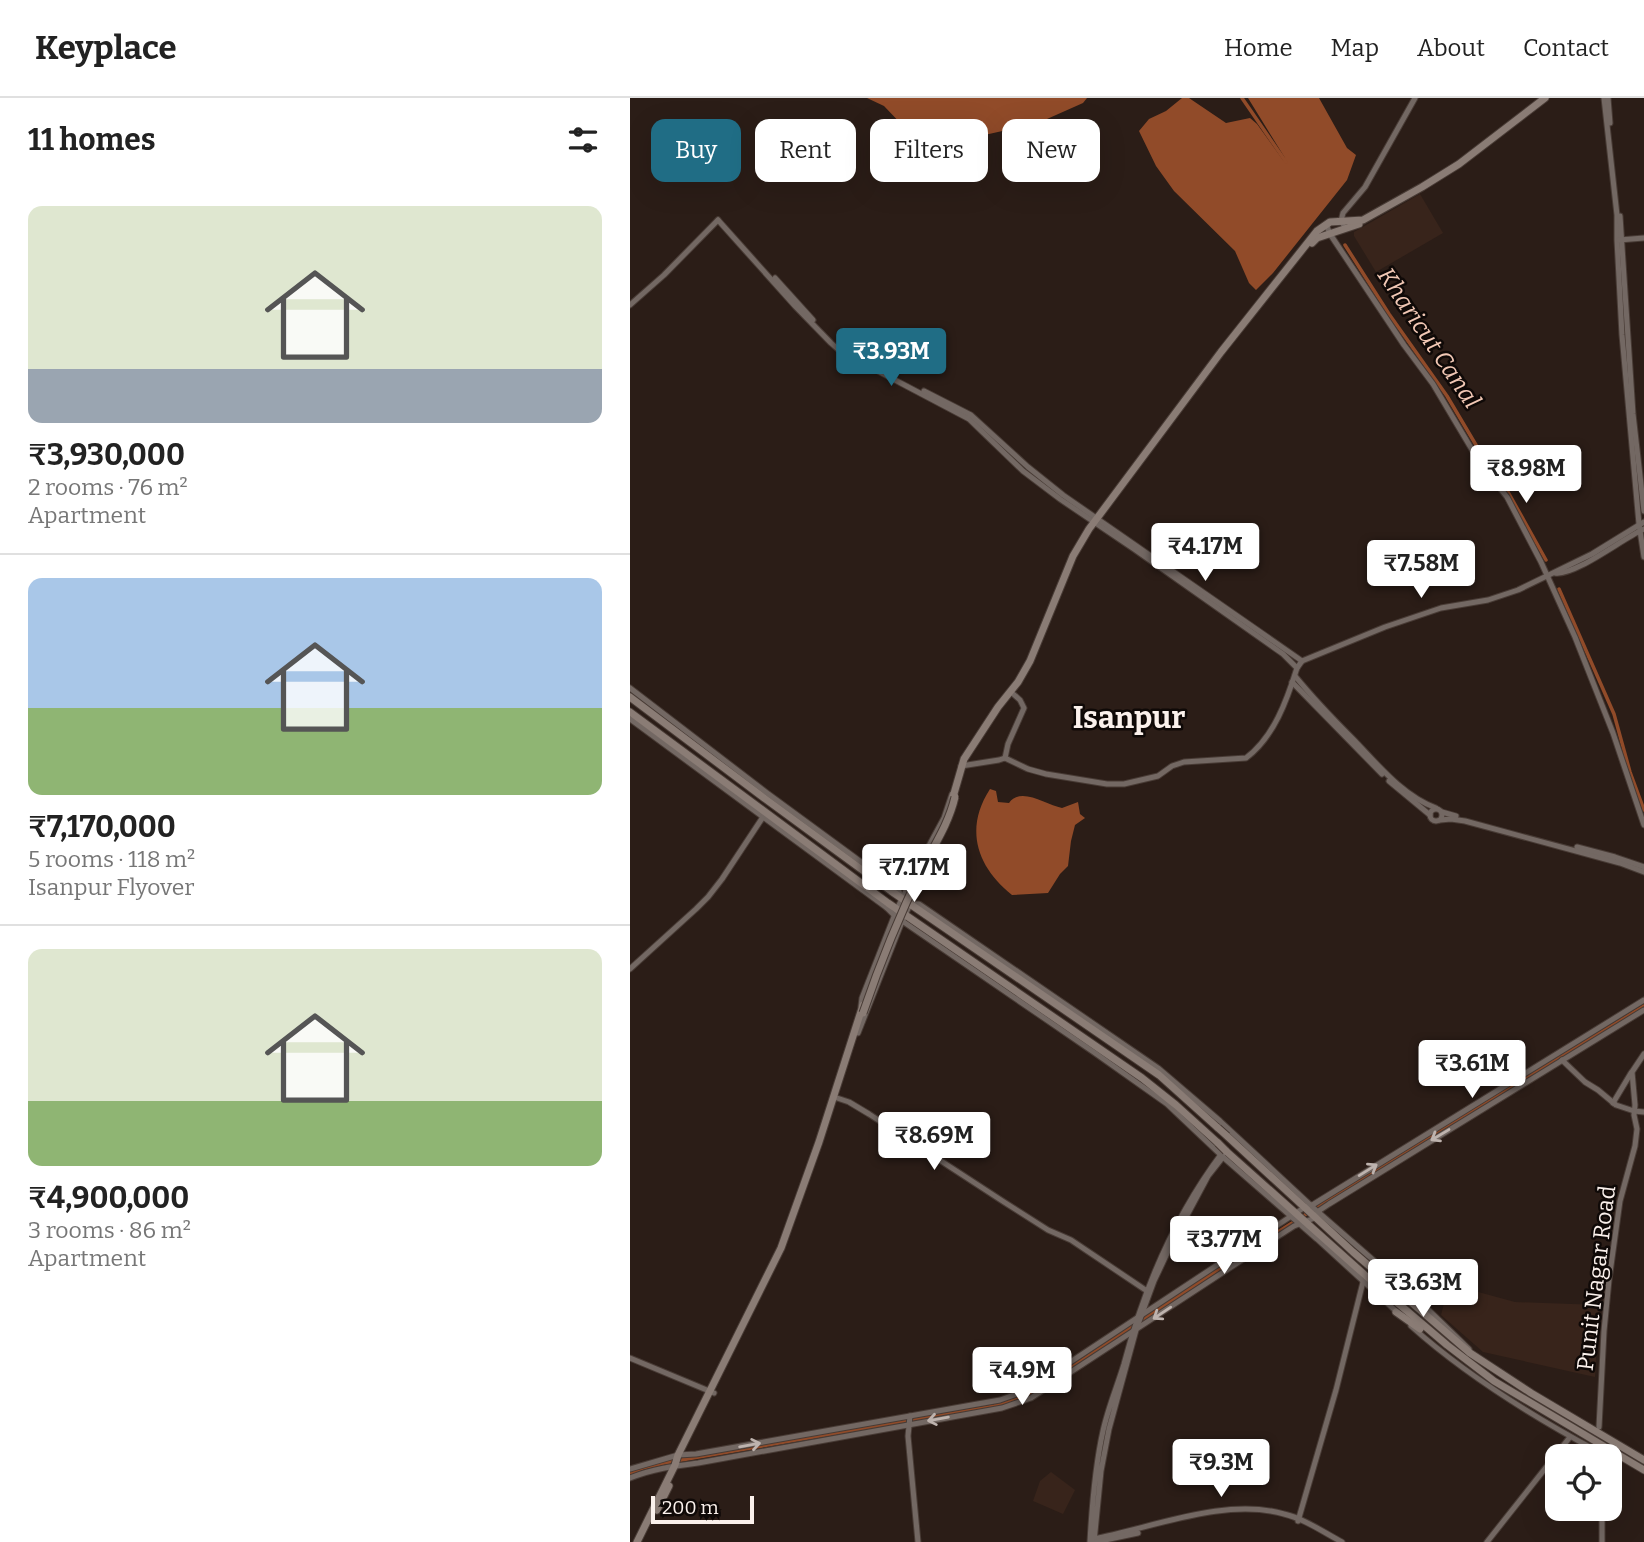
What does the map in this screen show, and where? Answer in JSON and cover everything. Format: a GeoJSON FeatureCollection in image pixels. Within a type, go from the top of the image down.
{"type":"FeatureCollection","features":[{"type":"Feature","properties":{"kind":"main road"},"geometry":{"type":"LineString","coordinates":[[639,1542],[785,1250],[858,1033],[861,1013],[900,917],[947,822],[962,766],[1031,662],[1062,584],[1097,522],[1262,299],[1317,231],[1326,225],[1364,222],[1379,215],[1461,166],[1547,98]]}},
{"type":"Feature","properties":{"kind":"main road"},"geometry":{"type":"LineString","coordinates":[[1097,522],[1296,262],[1317,238],[1330,234],[1343,224]]}},
{"type":"Feature","properties":{"kind":"main road"},"geometry":{"type":"LineString","coordinates":[[630,697],[911,902],[1158,1075],[1219,1125],[1227,1136],[1308,1206],[1362,1261],[1494,1381],[1644,1469]]}},
{"type":"Feature","properties":{"kind":"main road"},"geometry":{"type":"LineString","coordinates":[[630,712],[896,913],[1142,1078],[1217,1143],[1223,1154],[1422,1324],[1468,1357],[1644,1460]]}},
{"type":"Feature","properties":{"kind":"main road"},"geometry":{"type":"LineString","coordinates":[[835,1099],[866,996],[898,916],[945,822],[955,794]]}},
{"type":"Feature","properties":{"kind":"main road"},"geometry":{"type":"LineString","coordinates":[[1039,993],[1052,995]]}},
{"type":"Feature","properties":{"kind":"main road"},"geometry":{"type":"LineString","coordinates":[[1142,1078],[1149,1068]]}},
{"type":"Feature","properties":{"kind":"main road"},"geometry":{"type":"LineString","coordinates":[[1396,1312],[1454,1356],[1468,1357]]}},
{"type":"Feature","properties":{"kind":"street"},"geometry":{"type":"LineString","coordinates":[[1343,224],[1343,214],[1365,187],[1415,98]]}},
{"type":"Feature","properties":{"kind":"street"},"geometry":{"type":"LineString","coordinates":[[1606,98],[1633,414],[1644,510]]}},
{"type":"Feature","properties":{"kind":"street"},"geometry":{"type":"LineString","coordinates":[[630,305],[664,275],[718,219],[794,305],[840,351],[969,419],[1023,471],[1283,654],[1297,668]]}},
{"type":"Feature","properties":{"kind":"street"},"geometry":{"type":"LineString","coordinates":[[1326,225],[1404,345],[1433,384],[1480,463],[1507,497],[1575,636],[1610,725],[1644,825]]}},
{"type":"Feature","properties":{"kind":"street"},"geometry":{"type":"LineString","coordinates":[[1620,240],[1644,238]]}},
{"type":"Feature","properties":{"kind":"street"},"geometry":{"type":"LineString","coordinates":[[1620,240],[1622,335],[1644,557]]}},
{"type":"Feature","properties":{"kind":"street"},"geometry":{"type":"LineString","coordinates":[[1097,522],[1137,545],[1302,661]]}},
{"type":"Feature","properties":{"kind":"street"},"geometry":{"type":"LineString","coordinates":[[962,766],[1005,758],[1046,774],[1124,784],[1158,776],[1172,766],[1184,762],[1247,758],[1254,753],[1277,721],[1302,661],[1385,627],[1441,608],[1488,600],[1518,590],[1642,526]]}},
{"type":"Feature","properties":{"kind":"street"},"geometry":{"type":"LineString","coordinates":[[1293,679],[1391,778],[1415,798],[1439,810],[1442,816],[1440,820]]}},
{"type":"Feature","properties":{"kind":"street"},"geometry":{"type":"LineString","coordinates":[[1293,679],[1388,780],[1434,821],[1465,821],[1644,872]]}},
{"type":"Feature","properties":{"kind":"street"},"geometry":{"type":"LineString","coordinates":[[630,688],[746,781]]}},
{"type":"Feature","properties":{"kind":"street"},"geometry":{"type":"LineString","coordinates":[[1005,758],[1024,708],[1011,692]]}},
{"type":"Feature","properties":{"kind":"street"},"geometry":{"type":"LineString","coordinates":[[630,719],[896,913]]}},
{"type":"Feature","properties":{"kind":"street"},"geometry":{"type":"LineString","coordinates":[[858,1033],[911,902],[951,821],[957,799],[955,794],[950,797],[943,818],[903,896],[862,999],[861,1013]]}},
{"type":"Feature","properties":{"kind":"street"},"geometry":{"type":"LineString","coordinates":[[1430,815],[1432,809],[1439,810],[1644,867]]}},
{"type":"Feature","properties":{"kind":"street"},"geometry":{"type":"LineString","coordinates":[[630,969],[708,897],[765,815]]}},
{"type":"Feature","properties":{"kind":"street"},"geometry":{"type":"LineString","coordinates":[[800,820],[898,889],[903,896]]}},
{"type":"Feature","properties":{"kind":"street"},"geometry":{"type":"LineString","coordinates":[[911,902],[919,904],[1018,975],[1052,995],[1158,1068],[1308,1206]]}},
{"type":"Feature","properties":{"kind":"street"},"geometry":{"type":"LineString","coordinates":[[904,918],[1167,1104],[1223,1154]]}},
{"type":"Feature","properties":{"kind":"street"},"geometry":{"type":"LineString","coordinates":[[630,1478],[696,1454],[1000,1400],[1028,1391],[1308,1206],[1644,1000]]}},
{"type":"Feature","properties":{"kind":"street"},"geometry":{"type":"LineString","coordinates":[[630,1469],[1017,1404],[1045,1390],[1270,1241],[1644,1010]]}},
{"type":"Feature","properties":{"kind":"street"},"geometry":{"type":"LineString","coordinates":[[1613,1102],[1644,1054]]}},
{"type":"Feature","properties":{"kind":"street"},"geometry":{"type":"LineString","coordinates":[[1562,1060],[1616,1105],[1644,1112]]}},
{"type":"Feature","properties":{"kind":"street","name":"Punit Nagar Road"},"geometry":{"type":"LineString","coordinates":[[1599,1427],[1609,1280],[1620,1200],[1637,1129],[1632,1072]]}},
{"type":"Feature","properties":{"kind":"street"},"geometry":{"type":"LineString","coordinates":[[1506,1085],[1510,1092]]}},
{"type":"Feature","properties":{"kind":"street"},"geometry":{"type":"LineString","coordinates":[[835,1099],[869,1114],[1000,1199],[1149,1290]]}},
{"type":"Feature","properties":{"kind":"street"},"geometry":{"type":"LineString","coordinates":[[1219,1125],[1223,1154],[1196,1197],[1161,1264],[1134,1332],[1101,1471],[1093,1541],[1225,1511],[1266,1513],[1299,1520],[1340,1542]]}},
{"type":"Feature","properties":{"kind":"street"},"geometry":{"type":"LineString","coordinates":[[1303,1223],[1419,1334],[1462,1368],[1584,1444]]}},
{"type":"Feature","properties":{"kind":"street"},"geometry":{"type":"LineString","coordinates":[[1299,1520],[1363,1282]]}},
{"type":"Feature","properties":{"kind":"street"},"geometry":{"type":"LineString","coordinates":[[630,1358],[712,1392]]}},
{"type":"Feature","properties":{"kind":"street"},"geometry":{"type":"LineString","coordinates":[[1000,1400],[1002,1407]]}},
{"type":"Feature","properties":{"kind":"street"},"geometry":{"type":"LineString","coordinates":[[910,1416],[908,1441],[918,1542]]}},
{"type":"Feature","properties":{"kind":"street"},"geometry":{"type":"LineString","coordinates":[[1487,1542],[1570,1437]]}},
{"type":"Feature","properties":{"kind":"street"},"geometry":{"type":"LineString","coordinates":[[1602,1521],[1602,1542]]}},
{"type":"Feature","properties":{"kind":"shaded area"},"geometry":{"type":"Polygon","coordinates":[[[867,98],[1087,98],[1083,103],[1047,119],[1002,119],[1002,131],[988,134],[988,119],[896,119],[884,106],[867,98]]]}},
{"type":"Feature","properties":{"kind":"shaded area"},"geometry":{"type":"Polygon","coordinates":[[[1182,98],[1189,98],[1226,123],[1250,118],[1283,160],[1285,158],[1248,98],[1319,98],[1347,148],[1356,155],[1347,180],[1273,273],[1256,290],[1249,283],[1235,251],[1174,191],[1156,166],[1139,131],[1149,119],[1166,111],[1182,98]]]}},
{"type":"Feature","properties":{"kind":"shaded area"},"geometry":{"type":"Polygon","coordinates":[[[1420,194],[1443,233],[1376,272],[1354,232],[1420,194]]]}},
{"type":"Feature","properties":{"kind":"shaded area"},"geometry":{"type":"Polygon","coordinates":[[[990,789],[996,791],[998,802],[1009,803],[1014,798],[1027,796],[1062,808],[1078,802],[1080,814],[1085,818],[1075,825],[1068,866],[1048,893],[1012,895],[990,872],[983,860],[976,833],[982,804],[990,789]]]}},
{"type":"Feature","properties":{"kind":"shaded area"},"geometry":{"type":"Polygon","coordinates":[[[1449,1284],[1515,1302],[1599,1305],[1595,1377],[1483,1352],[1441,1315],[1449,1284]]]}},
{"type":"Feature","properties":{"kind":"shaded area"},"geometry":{"type":"Polygon","coordinates":[[[1051,1472],[1075,1490],[1063,1514],[1033,1501],[1040,1481],[1051,1472]]]}},
{"type":"Feature","properties":{"kind":"waterway","name":"Kharicut Canal"},"geometry":{"type":"LineString","coordinates":[[1242,98],[1286,162]]}},
{"type":"Feature","properties":{"kind":"waterway","name":"Kharicut Canal"},"geometry":{"type":"LineString","coordinates":[[1345,245],[1389,314],[1447,396],[1476,445],[1498,474],[1546,560]]}},
{"type":"Feature","properties":{"kind":"waterway","name":"Kharicut Canal"},"geometry":{"type":"LineString","coordinates":[[1559,589],[1614,714],[1644,810]]}},
{"type":"Feature","properties":{"kind":"waterway"},"geometry":{"type":"LineString","coordinates":[[1315,1209],[1644,1006]]}},
{"type":"Feature","properties":{"kind":"waterway"},"geometry":{"type":"LineString","coordinates":[[630,1474],[664,1463],[994,1406],[1028,1396],[1308,1213]]}},
{"type":"Feature","properties":{"kind":"district","name":"Isanpur"},"geometry":{"type":"Point","coordinates":[1129,718]}}]}
